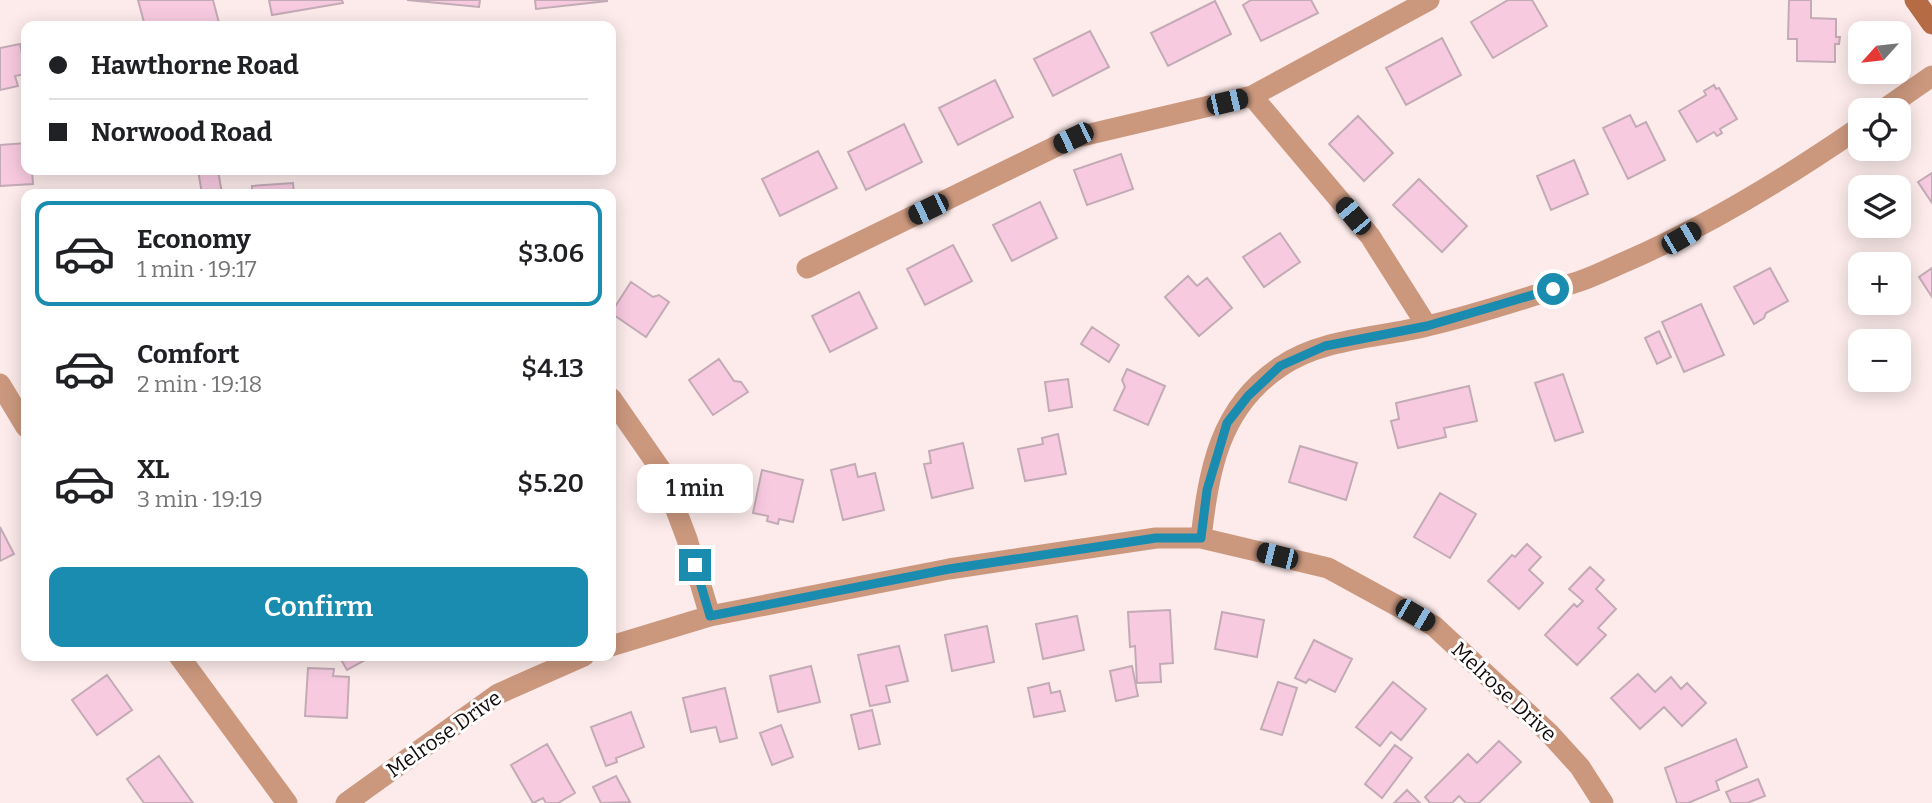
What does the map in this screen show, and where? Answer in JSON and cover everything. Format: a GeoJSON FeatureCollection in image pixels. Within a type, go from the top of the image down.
{"type":"FeatureCollection","features":[{"type":"Feature","properties":{"kind":"street"},"geometry":{"type":"LineString","coordinates":[[807,268],[1073,138],[1252,96],[1429,0]]}},
{"type":"Feature","properties":{"kind":"street"},"geometry":{"type":"LineString","coordinates":[[1915,0],[1932,24]]}},
{"type":"Feature","properties":{"kind":"street"},"geometry":{"type":"LineString","coordinates":[[1900,98],[1932,76]]}},
{"type":"Feature","properties":{"kind":"street"},"geometry":{"type":"LineString","coordinates":[[1252,96],[1370,236],[1427,326]]}},
{"type":"Feature","properties":{"kind":"street"},"geometry":{"type":"LineString","coordinates":[[1201,538],[1207,490],[1227,423],[1248,396],[1280,366],[1325,346],[1427,326],[1578,282],[1681,238],[1795,172],[1848,135]]}},
{"type":"Feature","properties":{"kind":"street"},"geometry":{"type":"LineString","coordinates":[[11,390],[21,415]]}},
{"type":"Feature","properties":{"kind":"street"},"geometry":{"type":"LineString","coordinates":[[616,405],[661,470],[687,539],[710,616]]}},
{"type":"Feature","properties":{"kind":"street","name":"Melrose Drive"},"geometry":{"type":"LineString","coordinates":[[616,644],[710,616],[949,569],[1156,538],[1201,538],[1328,568],[1434,626],[1550,734],[1580,766],[1603,803]]}},
{"type":"Feature","properties":{"kind":"street"},"geometry":{"type":"LineString","coordinates":[[182,661],[287,803]]}},
{"type":"Feature","properties":{"kind":"street","name":"Melrose Drive"},"geometry":{"type":"LineString","coordinates":[[346,803],[498,694],[573,661]]}},
{"type":"Feature","properties":{"kind":"building"},"geometry":{"type":"Polygon","coordinates":[[[138,0],[213,0],[218,21],[144,21],[138,0]]]}},
{"type":"Feature","properties":{"kind":"building"},"geometry":{"type":"Polygon","coordinates":[[[269,0],[342,0],[343,3],[272,15],[269,0]]]}},
{"type":"Feature","properties":{"kind":"building"},"geometry":{"type":"Polygon","coordinates":[[[407,0],[480,0],[479,7],[407,0]]]}},
{"type":"Feature","properties":{"kind":"building"},"geometry":{"type":"Polygon","coordinates":[[[535,0],[607,0],[607,1],[536,9],[535,0]]]}},
{"type":"Feature","properties":{"kind":"building"},"geometry":{"type":"Polygon","coordinates":[[[1251,0],[1311,0],[1318,13],[1261,41],[1243,5],[1251,0]]]}},
{"type":"Feature","properties":{"kind":"building"},"geometry":{"type":"Polygon","coordinates":[[[1508,0],[1532,0],[1547,26],[1493,58],[1471,22],[1508,0]]]}},
{"type":"Feature","properties":{"kind":"building"},"geometry":{"type":"Polygon","coordinates":[[[1789,0],[1811,0],[1811,18],[1836,19],[1836,37],[1840,37],[1839,44],[1835,44],[1835,62],[1797,61],[1797,39],[1788,39],[1789,0]]]}},
{"type":"Feature","properties":{"kind":"building"},"geometry":{"type":"Polygon","coordinates":[[[1215,1],[1231,34],[1168,66],[1151,33],[1215,1]]]}},
{"type":"Feature","properties":{"kind":"building"},"geometry":{"type":"Polygon","coordinates":[[[1090,31],[1109,67],[1053,96],[1034,59],[1090,31]]]}},
{"type":"Feature","properties":{"kind":"building"},"geometry":{"type":"Polygon","coordinates":[[[1442,38],[1461,75],[1406,105],[1386,68],[1442,38]]]}},
{"type":"Feature","properties":{"kind":"building"},"geometry":{"type":"Polygon","coordinates":[[[20,44],[21,75],[15,76],[18,86],[0,90],[0,48],[20,44]]]}},
{"type":"Feature","properties":{"kind":"building"},"geometry":{"type":"Polygon","coordinates":[[[995,80],[1013,117],[958,145],[939,108],[995,80]]]}},
{"type":"Feature","properties":{"kind":"building"},"geometry":{"type":"Polygon","coordinates":[[[1714,85],[1716,89],[1719,88],[1737,119],[1720,129],[1722,133],[1717,136],[1714,132],[1697,142],[1679,111],[1706,95],[1704,91],[1714,85]]]}},
{"type":"Feature","properties":{"kind":"building"},"geometry":{"type":"Polygon","coordinates":[[[1630,115],[1636,127],[1646,122],[1665,160],[1628,179],[1603,128],[1630,115]]]}},
{"type":"Feature","properties":{"kind":"building"},"geometry":{"type":"Polygon","coordinates":[[[1358,116],[1393,153],[1364,181],[1329,144],[1358,116]]]}},
{"type":"Feature","properties":{"kind":"building"},"geometry":{"type":"Polygon","coordinates":[[[904,124],[922,162],[866,190],[848,152],[904,124]]]}},
{"type":"Feature","properties":{"kind":"building"},"geometry":{"type":"Polygon","coordinates":[[[21,143],[21,175],[32,175],[33,184],[0,186],[0,145],[21,143]]]}},
{"type":"Feature","properties":{"kind":"building"},"geometry":{"type":"Polygon","coordinates":[[[818,151],[837,188],[780,216],[762,179],[818,151]]]}},
{"type":"Feature","properties":{"kind":"building"},"geometry":{"type":"Polygon","coordinates":[[[1121,154],[1133,189],[1087,205],[1074,170],[1121,154]]]}},
{"type":"Feature","properties":{"kind":"building"},"geometry":{"type":"Polygon","coordinates":[[[1574,160],[1588,194],[1551,210],[1537,176],[1574,160]]]}},
{"type":"Feature","properties":{"kind":"building"},"geometry":{"type":"Polygon","coordinates":[[[1932,173],[1932,203],[1918,182],[1932,173]]]}},
{"type":"Feature","properties":{"kind":"building"},"geometry":{"type":"Polygon","coordinates":[[[199,175],[219,175],[221,189],[201,189],[199,175]]]}},
{"type":"Feature","properties":{"kind":"building"},"geometry":{"type":"Polygon","coordinates":[[[1419,179],[1467,226],[1442,252],[1393,205],[1419,179]]]}},
{"type":"Feature","properties":{"kind":"building"},"geometry":{"type":"Polygon","coordinates":[[[293,183],[294,189],[252,189],[252,186],[293,183]]]}},
{"type":"Feature","properties":{"kind":"building"},"geometry":{"type":"Polygon","coordinates":[[[1040,202],[1057,238],[1012,261],[993,225],[1040,202]]]}},
{"type":"Feature","properties":{"kind":"building"},"geometry":{"type":"Polygon","coordinates":[[[1280,233],[1300,262],[1264,287],[1243,257],[1280,233]]]}},
{"type":"Feature","properties":{"kind":"building"},"geometry":{"type":"Polygon","coordinates":[[[953,245],[972,281],[925,305],[907,269],[953,245]]]}},
{"type":"Feature","properties":{"kind":"building"},"geometry":{"type":"Polygon","coordinates":[[[1770,268],[1788,301],[1766,313],[1764,318],[1754,324],[1734,287],[1770,268]]]}},
{"type":"Feature","properties":{"kind":"building"},"geometry":{"type":"Polygon","coordinates":[[[1932,268],[1932,297],[1919,277],[1932,268]]]}},
{"type":"Feature","properties":{"kind":"building"},"geometry":{"type":"Polygon","coordinates":[[[1188,276],[1197,286],[1207,278],[1232,308],[1199,336],[1165,297],[1188,276]]]}},
{"type":"Feature","properties":{"kind":"building"},"geometry":{"type":"Polygon","coordinates":[[[631,282],[653,297],[659,295],[669,302],[646,337],[616,316],[616,305],[631,282]]]}},
{"type":"Feature","properties":{"kind":"building"},"geometry":{"type":"Polygon","coordinates":[[[859,292],[877,328],[830,352],[812,316],[859,292]]]}},
{"type":"Feature","properties":{"kind":"building"},"geometry":{"type":"Polygon","coordinates":[[[1701,304],[1724,355],[1684,372],[1662,322],[1701,304]]]}},
{"type":"Feature","properties":{"kind":"building"},"geometry":{"type":"Polygon","coordinates":[[[1092,327],[1119,345],[1109,362],[1081,344],[1092,327]]]}},
{"type":"Feature","properties":{"kind":"building"},"geometry":{"type":"Polygon","coordinates":[[[1659,331],[1671,357],[1657,364],[1645,338],[1659,331]]]}},
{"type":"Feature","properties":{"kind":"building"},"geometry":{"type":"Polygon","coordinates":[[[719,359],[734,381],[741,382],[748,392],[713,415],[689,380],[719,359]]]}},
{"type":"Feature","properties":{"kind":"building"},"geometry":{"type":"Polygon","coordinates":[[[1127,369],[1165,386],[1148,425],[1114,410],[1125,387],[1122,380],[1127,369]]]}},
{"type":"Feature","properties":{"kind":"building"},"geometry":{"type":"Polygon","coordinates":[[[1563,374],[1583,432],[1555,441],[1535,383],[1563,374]]]}},
{"type":"Feature","properties":{"kind":"building"},"geometry":{"type":"Polygon","coordinates":[[[1068,379],[1072,407],[1049,411],[1045,382],[1068,379]]]}},
{"type":"Feature","properties":{"kind":"building"},"geometry":{"type":"Polygon","coordinates":[[[1469,386],[1477,421],[1444,428],[1446,437],[1398,448],[1391,421],[1399,419],[1396,403],[1469,386]]]}},
{"type":"Feature","properties":{"kind":"building"},"geometry":{"type":"Polygon","coordinates":[[[1058,434],[1066,474],[1025,481],[1018,449],[1043,444],[1042,438],[1058,434]]]}},
{"type":"Feature","properties":{"kind":"building"},"geometry":{"type":"Polygon","coordinates":[[[963,443],[973,488],[932,498],[924,464],[931,463],[929,451],[963,443]]]}},
{"type":"Feature","properties":{"kind":"building"},"geometry":{"type":"Polygon","coordinates":[[[1300,446],[1357,463],[1346,500],[1289,482],[1300,446]]]}},
{"type":"Feature","properties":{"kind":"building"},"geometry":{"type":"Polygon","coordinates":[[[855,464],[858,477],[875,473],[884,510],[843,520],[831,470],[855,464]]]}},
{"type":"Feature","properties":{"kind":"building"},"geometry":{"type":"Polygon","coordinates":[[[762,470],[803,480],[793,522],[779,519],[778,524],[767,521],[768,516],[753,513],[762,470]]]}},
{"type":"Feature","properties":{"kind":"building"},"geometry":{"type":"Polygon","coordinates":[[[1440,493],[1476,514],[1450,558],[1414,537],[1440,493]]]}},
{"type":"Feature","properties":{"kind":"building"},"geometry":{"type":"Polygon","coordinates":[[[0,527],[14,554],[0,561],[0,527]]]}},
{"type":"Feature","properties":{"kind":"building"},"geometry":{"type":"Polygon","coordinates":[[[1527,544],[1541,557],[1529,570],[1543,583],[1519,609],[1488,581],[1512,555],[1515,557],[1527,544]]]}},
{"type":"Feature","properties":{"kind":"building"},"geometry":{"type":"Polygon","coordinates":[[[1590,567],[1604,580],[1596,589],[1616,609],[1598,628],[1606,635],[1577,665],[1545,635],[1574,604],[1577,607],[1583,601],[1569,589],[1590,567]]]}},
{"type":"Feature","properties":{"kind":"building"},"geometry":{"type":"Polygon","coordinates":[[[1170,610],[1173,663],[1160,664],[1161,682],[1137,683],[1135,646],[1130,647],[1128,612],[1170,610]]]}},
{"type":"Feature","properties":{"kind":"building"},"geometry":{"type":"Polygon","coordinates":[[[1222,612],[1264,620],[1257,657],[1215,649],[1222,612]]]}},
{"type":"Feature","properties":{"kind":"building"},"geometry":{"type":"Polygon","coordinates":[[[1077,616],[1084,650],[1043,659],[1036,624],[1077,616]]]}},
{"type":"Feature","properties":{"kind":"building"},"geometry":{"type":"Polygon","coordinates":[[[987,626],[994,662],[952,671],[945,635],[987,626]]]}},
{"type":"Feature","properties":{"kind":"building"},"geometry":{"type":"Polygon","coordinates":[[[1314,640],[1352,659],[1335,692],[1309,679],[1306,683],[1295,678],[1314,640]]]}},
{"type":"Feature","properties":{"kind":"building"},"geometry":{"type":"Polygon","coordinates":[[[899,646],[908,681],[886,686],[890,702],[870,706],[858,655],[899,646]]]}},
{"type":"Feature","properties":{"kind":"building"},"geometry":{"type":"Polygon","coordinates":[[[342,661],[363,661],[347,670],[342,661]]]}},
{"type":"Feature","properties":{"kind":"building"},"geometry":{"type":"Polygon","coordinates":[[[811,666],[820,702],[778,712],[770,676],[811,666]]]}},
{"type":"Feature","properties":{"kind":"building"},"geometry":{"type":"Polygon","coordinates":[[[1132,666],[1138,696],[1116,701],[1110,671],[1132,666]]]}},
{"type":"Feature","properties":{"kind":"building"},"geometry":{"type":"Polygon","coordinates":[[[308,668],[334,669],[333,676],[349,677],[347,718],[305,716],[308,668]]]}},
{"type":"Feature","properties":{"kind":"building"},"geometry":{"type":"Polygon","coordinates":[[[1638,674],[1655,692],[1671,677],[1681,689],[1687,683],[1706,703],[1682,726],[1664,707],[1640,729],[1611,698],[1638,674]]]}},
{"type":"Feature","properties":{"kind":"building"},"geometry":{"type":"Polygon","coordinates":[[[107,675],[132,710],[97,735],[72,700],[107,675]]]}},
{"type":"Feature","properties":{"kind":"building"},"geometry":{"type":"Polygon","coordinates":[[[1278,682],[1297,688],[1282,735],[1261,729],[1278,682]]]}},
{"type":"Feature","properties":{"kind":"building"},"geometry":{"type":"Polygon","coordinates":[[[1393,682],[1426,709],[1401,740],[1391,732],[1380,746],[1356,727],[1393,682]]]}},
{"type":"Feature","properties":{"kind":"building"},"geometry":{"type":"Polygon","coordinates":[[[1049,683],[1051,693],[1060,691],[1065,711],[1034,717],[1028,688],[1049,683]]]}},
{"type":"Feature","properties":{"kind":"building"},"geometry":{"type":"Polygon","coordinates":[[[725,688],[737,738],[720,742],[716,727],[691,732],[683,698],[725,688]]]}},
{"type":"Feature","properties":{"kind":"building"},"geometry":{"type":"Polygon","coordinates":[[[872,710],[880,744],[859,749],[851,715],[872,710]]]}},
{"type":"Feature","properties":{"kind":"building"},"geometry":{"type":"Polygon","coordinates":[[[631,712],[644,747],[616,758],[617,762],[606,766],[591,727],[631,712]]]}},
{"type":"Feature","properties":{"kind":"building"},"geometry":{"type":"Polygon","coordinates":[[[781,725],[793,757],[772,765],[760,733],[781,725]]]}},
{"type":"Feature","properties":{"kind":"building"},"geometry":{"type":"Polygon","coordinates":[[[1736,739],[1747,767],[1716,781],[1719,790],[1688,803],[1677,803],[1665,768],[1736,739]]]}},
{"type":"Feature","properties":{"kind":"building"},"geometry":{"type":"Polygon","coordinates":[[[1499,741],[1521,762],[1479,803],[1466,803],[1459,796],[1452,803],[1430,803],[1425,797],[1468,754],[1477,763],[1499,741]]]}},
{"type":"Feature","properties":{"kind":"building"},"geometry":{"type":"Polygon","coordinates":[[[547,744],[575,793],[558,803],[546,803],[543,798],[533,803],[511,765],[547,744]]]}},
{"type":"Feature","properties":{"kind":"building"},"geometry":{"type":"Polygon","coordinates":[[[1395,745],[1412,758],[1382,798],[1365,784],[1395,745]]]}},
{"type":"Feature","properties":{"kind":"building"},"geometry":{"type":"Polygon","coordinates":[[[159,756],[193,803],[144,803],[127,779],[159,756]]]}},
{"type":"Feature","properties":{"kind":"building"},"geometry":{"type":"Polygon","coordinates":[[[616,776],[630,802],[601,803],[593,787],[616,776]]]}},
{"type":"Feature","properties":{"kind":"building"},"geometry":{"type":"Polygon","coordinates":[[[1758,779],[1765,796],[1747,803],[1731,803],[1726,792],[1758,779]]]}},
{"type":"Feature","properties":{"kind":"building"},"geometry":{"type":"Polygon","coordinates":[[[1407,790],[1420,803],[1394,803],[1407,790]]]}},
{"type":"Feature","properties":{"kind":"route"},"geometry":{"type":"LineString","coordinates":[[695,565],[710,616],[949,569],[1156,538],[1201,538],[1207,490],[1227,423],[1248,396],[1280,366],[1325,346],[1427,326],[1553,289]]}}]}
